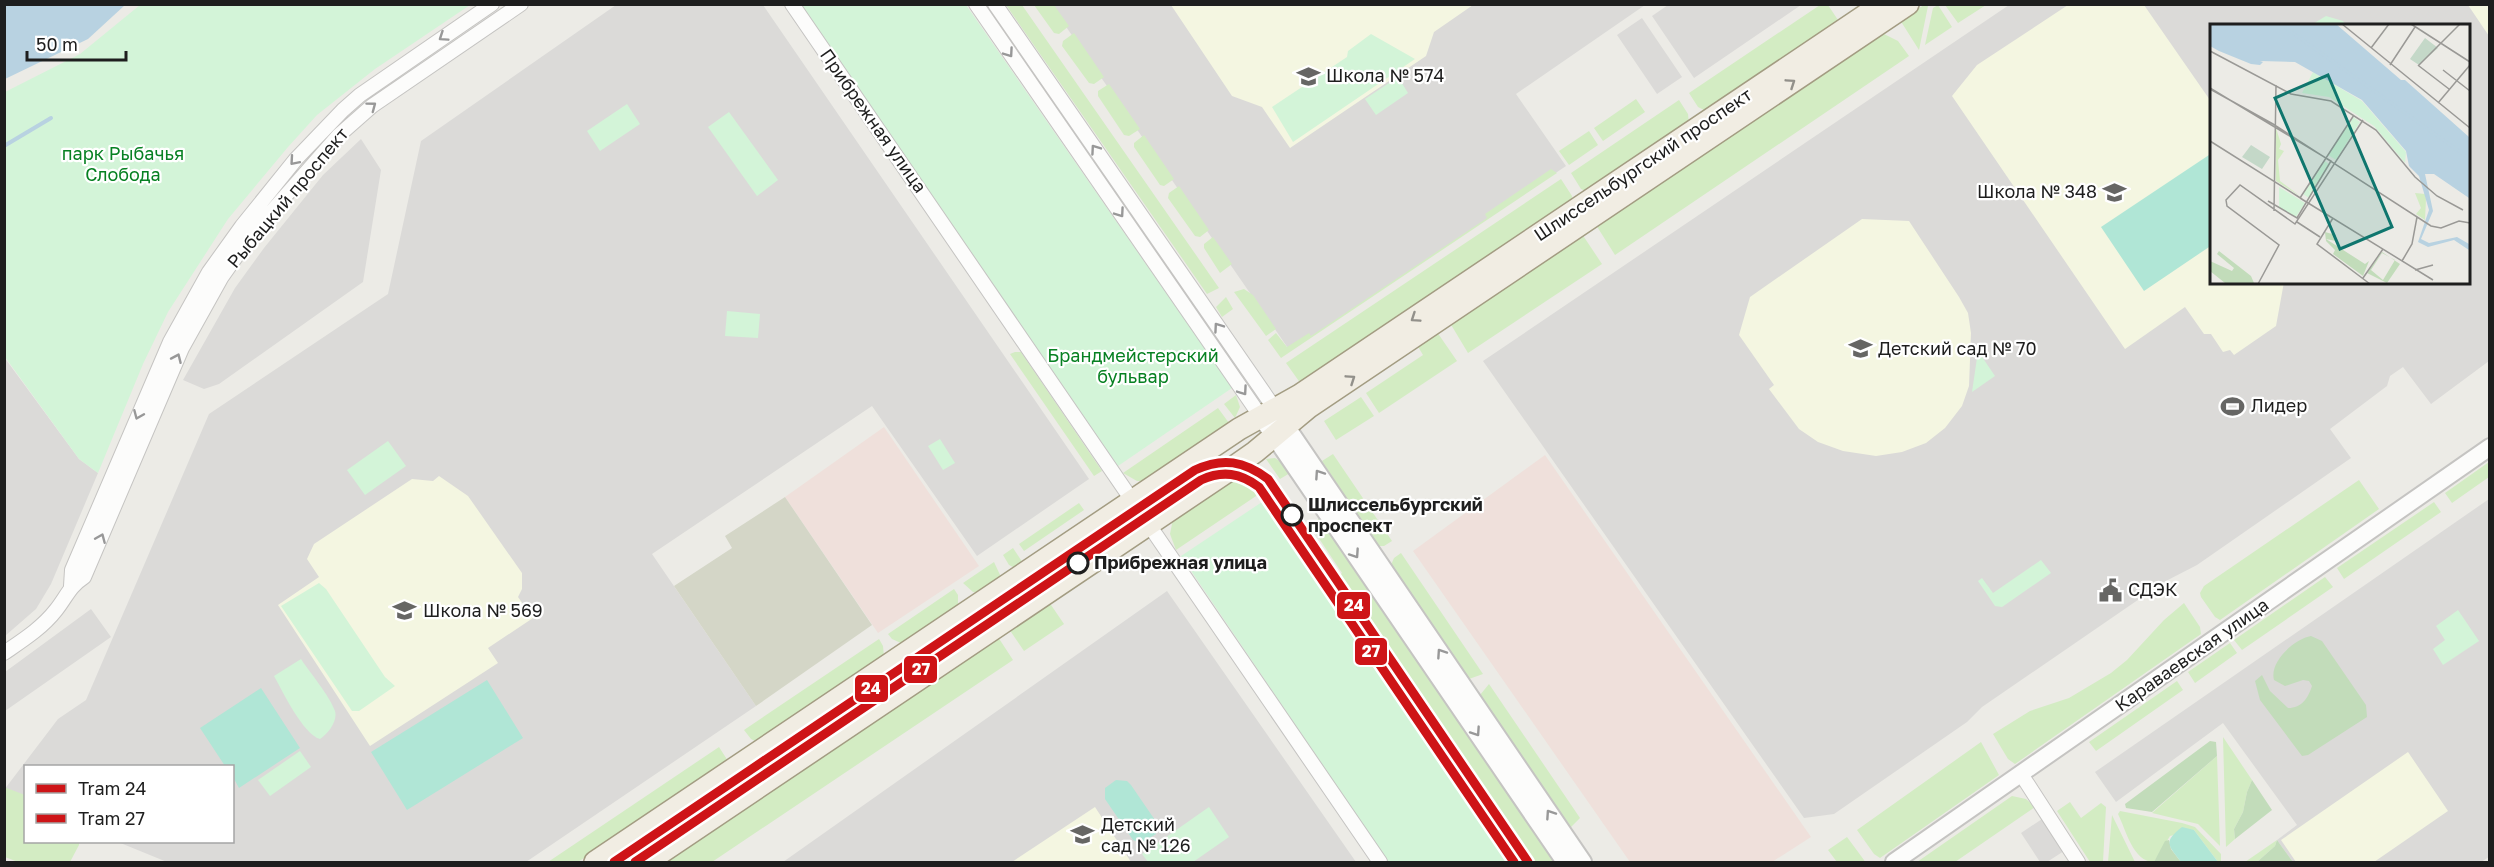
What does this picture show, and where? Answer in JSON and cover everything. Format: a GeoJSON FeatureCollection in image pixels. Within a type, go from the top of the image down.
{"type":"FeatureCollection","features":[{"type":"Feature","properties":{"kind":"main road","name":"Шлиссельбургский проспект"},"geometry":{"type":"LineString","coordinates":[[647,862],[1255,452],[1274,422],[1310,389],[1882,4]]}},
{"type":"Feature","properties":{"kind":"main road","name":"Шлиссельбургский проспект"},"geometry":{"type":"LineString","coordinates":[[595,862],[1239,429],[1274,422],[1309,407],[1908,4]]}},
{"type":"Feature","properties":{"kind":"street","name":"Рыбацкий проспект"},"geometry":{"type":"LineString","coordinates":[[4,653],[38,629],[57,609],[71,586],[84,577],[160,364],[209,272],[264,197],[326,125],[360,95],[492,4]]}},
{"type":"Feature","properties":{"kind":"street","name":"Рыбацкий проспект"},"geometry":{"type":"LineString","coordinates":[[114,490],[182,348],[221,278],[252,234],[338,136],[372,106],[521,4]]}},
{"type":"Feature","properties":{"kind":"street","name":"Прибрежная улица"},"geometry":{"type":"LineString","coordinates":[[792,4],[1380,862]]}},
{"type":"Feature","properties":{"kind":"street"},"geometry":{"type":"LineString","coordinates":[[976,4],[1274,422],[1583,862]]}},
{"type":"Feature","properties":{"kind":"street"},"geometry":{"type":"LineString","coordinates":[[995,4],[1565,862]]}},
{"type":"Feature","properties":{"kind":"street","name":"Караваевская улица"},"geometry":{"type":"LineString","coordinates":[[1894,862],[2490,447]]}},
{"type":"Feature","properties":{"kind":"street"},"geometry":{"type":"LineString","coordinates":[[2021,774],[2078,862]]}},
{"type":"Feature","properties":{"kind":"shaded area"},"geometry":{"type":"Polygon","coordinates":[[[616,5],[763,5],[1089,479],[977,556],[872,406],[652,554],[756,706],[526,862],[167,862],[120,843],[234,843],[234,765],[24,765],[24,801],[4,790],[58,719],[86,700],[209,414],[388,294],[421,141],[616,5]]]}},
{"type":"Feature","properties":{"kind":"shaded area"},"geometry":{"type":"Polygon","coordinates":[[[1051,5],[1645,5],[1516,94],[1566,166],[1290,351],[1051,5]]]}},
{"type":"Feature","properties":{"kind":"shaded area","name":"Школа № 574"},"geometry":{"type":"Polygon","coordinates":[[[1171,5],[1473,5],[1434,32],[1426,56],[1290,148],[1262,107],[1232,96],[1171,5]]]}},
{"type":"Feature","properties":{"kind":"shaded area"},"geometry":{"type":"Polygon","coordinates":[[[1668,5],[1801,5],[1694,78],[1652,16],[1668,5]]]}},
{"type":"Feature","properties":{"kind":"shaded area"},"geometry":{"type":"Polygon","coordinates":[[[2009,5],[2489,5],[2489,361],[2431,404],[2403,367],[2390,376],[2387,386],[2330,429],[2351,458],[2197,565],[2164,582],[1982,707],[1967,722],[1834,814],[1804,818],[1483,361],[2009,5]]]}},
{"type":"Feature","properties":{"kind":"shaded area","name":"Школа № 348"},"geometry":{"type":"Polygon","coordinates":[[[2068,5],[2144,5],[2210,100],[2210,284],[2284,284],[2276,326],[2234,355],[2230,350],[2223,352],[2211,334],[2204,334],[2185,307],[2125,349],[1952,96],[1977,65],[2068,5]]]}},
{"type":"Feature","properties":{"kind":"shaded area"},"geometry":{"type":"Polygon","coordinates":[[[2468,5],[2489,5],[2489,36],[2468,5]]]}},
{"type":"Feature","properties":{"kind":"shaded area"},"geometry":{"type":"Polygon","coordinates":[[[1642,18],[1682,77],[1657,94],[1617,35],[1642,18]]]}},
{"type":"Feature","properties":{"kind":"shaded area"},"geometry":{"type":"Polygon","coordinates":[[[361,139],[381,170],[363,282],[219,384],[204,389],[183,380],[235,288],[264,248],[323,175],[361,139]]]}},
{"type":"Feature","properties":{"kind":"shaded area","name":"Детский сад № 70"},"geometry":{"type":"Polygon","coordinates":[[[1862,219],[1909,221],[1968,313],[1971,333],[1969,386],[1962,406],[1945,428],[1926,443],[1902,452],[1876,456],[1843,451],[1818,442],[1799,429],[1769,389],[1774,385],[1739,335],[1750,297],[1862,219]]]}},
{"type":"Feature","properties":{"kind":"shaded area"},"geometry":{"type":"Polygon","coordinates":[[[4,357],[79,459],[98,473],[51,584],[36,609],[5,636],[4,357]]]}},
{"type":"Feature","properties":{"kind":"shaded area"},"geometry":{"type":"Polygon","coordinates":[[[884,427],[979,566],[878,633],[785,497],[884,427]]]}},
{"type":"Feature","properties":{"kind":"shaded area"},"geometry":{"type":"Polygon","coordinates":[[[1545,455],[1811,837],[1772,862],[1630,862],[1413,551],[1545,455]]]}},
{"type":"Feature","properties":{"kind":"shaded area","name":"Школа № 569"},"geometry":{"type":"Polygon","coordinates":[[[439,476],[468,496],[522,573],[522,589],[518,597],[533,618],[488,648],[498,663],[370,746],[278,605],[319,577],[307,559],[314,544],[412,479],[433,481],[439,476]]]}},
{"type":"Feature","properties":{"kind":"shaded area"},"geometry":{"type":"Polygon","coordinates":[[[785,497],[872,625],[756,706],[674,586],[732,548],[725,536],[785,497]]]}},
{"type":"Feature","properties":{"kind":"shaded area"},"geometry":{"type":"Polygon","coordinates":[[[2489,499],[2489,857],[2481,862],[2293,862],[2277,840],[2297,825],[2223,723],[2116,802],[2095,772],[2489,499]]]}},
{"type":"Feature","properties":{"kind":"shaded area"},"geometry":{"type":"Polygon","coordinates":[[[1167,591],[1356,862],[783,862],[1167,591]]]}},
{"type":"Feature","properties":{"kind":"shaded area"},"geometry":{"type":"Polygon","coordinates":[[[91,609],[111,637],[5,711],[5,672],[91,609]]]}},
{"type":"Feature","properties":{"kind":"shaded area"},"geometry":{"type":"Polygon","coordinates":[[[2408,752],[2448,811],[2374,862],[2296,862],[2281,840],[2408,752]]]}},
{"type":"Feature","properties":{"kind":"shaded area","name":"Детский сад № 126"},"geometry":{"type":"Polygon","coordinates":[[[1095,807],[1131,862],[1012,862],[1095,807]]]}},
{"type":"Feature","properties":{"kind":"shaded area"},"geometry":{"type":"Polygon","coordinates":[[[2042,819],[2064,851],[2047,862],[2040,862],[2021,833],[2042,819]]]}},
{"type":"Feature","properties":{"kind":"green space","name":"парк Рыбачья Слобода"},"geometry":{"type":"Polygon","coordinates":[[[140,5],[470,5],[375,69],[317,115],[228,219],[168,312],[143,364],[98,473],[79,459],[5,357],[5,92],[80,54],[140,5]]]}},
{"type":"Feature","properties":{"kind":"green space","name":"Брандмейстерский бульвар"},"geometry":{"type":"Polygon","coordinates":[[[801,5],[966,5],[1232,388],[1118,466],[801,5]]]}},
{"type":"Feature","properties":{"kind":"green space"},"geometry":{"type":"Polygon","coordinates":[[[1006,5],[1022,5],[1219,288],[1207,294],[1006,5]]]}},
{"type":"Feature","properties":{"kind":"green space"},"geometry":{"type":"Polygon","coordinates":[[[1034,5],[1054,5],[1069,26],[1059,34],[1054,33],[1034,5]]]}},
{"type":"Feature","properties":{"kind":"green space"},"geometry":{"type":"Polygon","coordinates":[[[1820,5],[1828,5],[1840,23],[1708,112],[1698,107],[1689,93],[1820,5]]]}},
{"type":"Feature","properties":{"kind":"green space"},"geometry":{"type":"Polygon","coordinates":[[[1924,5],[1928,6],[1919,50],[1900,20],[1924,5]]]}},
{"type":"Feature","properties":{"kind":"green space"},"geometry":{"type":"Polygon","coordinates":[[[1938,5],[1952,27],[1925,45],[1933,8],[1938,5]]]}},
{"type":"Feature","properties":{"kind":"green space"},"geometry":{"type":"Polygon","coordinates":[[[1945,5],[1986,5],[1958,23],[1945,5]]]}},
{"type":"Feature","properties":{"kind":"green space"},"geometry":{"type":"Polygon","coordinates":[[[2326,16],[2343,21],[2345,24],[2313,24],[2326,16]]]}},
{"type":"Feature","properties":{"kind":"green space"},"geometry":{"type":"Polygon","coordinates":[[[1074,33],[1104,77],[1094,84],[1089,83],[1062,46],[1063,41],[1074,33]]]}},
{"type":"Feature","properties":{"kind":"green space"},"geometry":{"type":"Polygon","coordinates":[[[1882,33],[1898,41],[1909,56],[1615,255],[1596,225],[1882,33]]]}},
{"type":"Feature","properties":{"kind":"green space"},"geometry":{"type":"Polygon","coordinates":[[[1371,34],[1415,59],[1293,142],[1272,107],[1347,57],[1348,51],[1371,34]]]}},
{"type":"Feature","properties":{"kind":"green space"},"geometry":{"type":"Polygon","coordinates":[[[1398,77],[1408,93],[1376,115],[1365,99],[1398,77]]]}},
{"type":"Feature","properties":{"kind":"green space"},"geometry":{"type":"Polygon","coordinates":[[[1109,84],[1140,129],[1129,136],[1124,135],[1098,96],[1098,91],[1109,84]]]}},
{"type":"Feature","properties":{"kind":"green space"},"geometry":{"type":"Polygon","coordinates":[[[1636,99],[1645,112],[1603,141],[1594,128],[1636,99]]]}},
{"type":"Feature","properties":{"kind":"green space"},"geometry":{"type":"Polygon","coordinates":[[[1679,100],[1688,114],[1689,124],[1588,192],[1581,189],[1571,173],[1679,100]]]}},
{"type":"Feature","properties":{"kind":"green space"},"geometry":{"type":"Polygon","coordinates":[[[627,104],[640,124],[600,151],[587,131],[627,104]]]}},
{"type":"Feature","properties":{"kind":"green space"},"geometry":{"type":"Polygon","coordinates":[[[729,112],[778,180],[757,196],[708,127],[729,112]]]}},
{"type":"Feature","properties":{"kind":"green space"},"geometry":{"type":"Polygon","coordinates":[[[1589,131],[1598,145],[1569,165],[1559,151],[1589,131]]]}},
{"type":"Feature","properties":{"kind":"green space"},"geometry":{"type":"Polygon","coordinates":[[[1144,135],[1174,179],[1164,186],[1160,185],[1134,147],[1134,143],[1144,135]]]}},
{"type":"Feature","properties":{"kind":"green space"},"geometry":{"type":"Polygon","coordinates":[[[2210,154],[2210,246],[2144,291],[2101,227],[2210,154]]]}},
{"type":"Feature","properties":{"kind":"green space"},"geometry":{"type":"Polygon","coordinates":[[[1551,169],[1557,173],[1281,358],[1268,340],[1276,333],[1287,347],[1309,333],[1311,336],[1487,218],[1485,214],[1551,169]]]}},
{"type":"Feature","properties":{"kind":"green space"},"geometry":{"type":"Polygon","coordinates":[[[1561,179],[1572,196],[1572,202],[1301,384],[1286,363],[1561,179]]]}},
{"type":"Feature","properties":{"kind":"green space"},"geometry":{"type":"Polygon","coordinates":[[[1179,186],[1209,230],[1200,237],[1195,236],[1168,198],[1169,193],[1179,186]]]}},
{"type":"Feature","properties":{"kind":"green space"},"geometry":{"type":"Polygon","coordinates":[[[1582,234],[1602,264],[1468,353],[1450,323],[1582,234]]]}},
{"type":"Feature","properties":{"kind":"green space"},"geometry":{"type":"Polygon","coordinates":[[[1213,237],[1232,264],[1220,273],[1204,248],[1204,244],[1213,237]]]}},
{"type":"Feature","properties":{"kind":"green space"},"geometry":{"type":"Polygon","coordinates":[[[1244,289],[1253,295],[1276,329],[1266,336],[1234,292],[1244,289]]]}},
{"type":"Feature","properties":{"kind":"green space"},"geometry":{"type":"Polygon","coordinates":[[[1226,297],[1233,309],[1222,317],[1216,307],[1226,297]]]}},
{"type":"Feature","properties":{"kind":"green space"},"geometry":{"type":"Polygon","coordinates":[[[727,311],[760,314],[758,338],[725,336],[727,311]]]}},
{"type":"Feature","properties":{"kind":"green space"},"geometry":{"type":"Polygon","coordinates":[[[1437,332],[1457,361],[1379,413],[1366,393],[1423,355],[1417,345],[1437,332]]]}},
{"type":"Feature","properties":{"kind":"green space"},"geometry":{"type":"Polygon","coordinates":[[[1978,351],[1995,376],[1972,392],[1978,351]]]}},
{"type":"Feature","properties":{"kind":"green space"},"geometry":{"type":"Polygon","coordinates":[[[1021,352],[1102,471],[1094,476],[1010,354],[1021,352]]]}},
{"type":"Feature","properties":{"kind":"green space"},"geometry":{"type":"Polygon","coordinates":[[[1236,395],[1240,407],[1235,418],[1224,404],[1236,395]]]}},
{"type":"Feature","properties":{"kind":"green space"},"geometry":{"type":"Polygon","coordinates":[[[1361,397],[1374,416],[1336,440],[1324,421],[1361,397]]]}},
{"type":"Feature","properties":{"kind":"green space"},"geometry":{"type":"Polygon","coordinates":[[[1218,408],[1229,423],[1145,481],[1137,481],[1123,473],[1218,408]]]}},
{"type":"Feature","properties":{"kind":"green space"},"geometry":{"type":"Polygon","coordinates":[[[940,439],[955,463],[943,470],[928,446],[940,439]]]}},
{"type":"Feature","properties":{"kind":"green space"},"geometry":{"type":"Polygon","coordinates":[[[388,441],[406,466],[365,495],[347,470],[388,441]]]}},
{"type":"Feature","properties":{"kind":"green space"},"geometry":{"type":"Polygon","coordinates":[[[1333,454],[1392,541],[1384,546],[1378,546],[1322,461],[1333,454]]]}},
{"type":"Feature","properties":{"kind":"green space"},"geometry":{"type":"Polygon","coordinates":[[[1275,458],[1290,473],[1280,479],[1266,459],[1275,458]]]}},
{"type":"Feature","properties":{"kind":"green space"},"geometry":{"type":"Polygon","coordinates":[[[2489,462],[2489,477],[2452,503],[2445,493],[2489,462]]]}},
{"type":"Feature","properties":{"kind":"green space"},"geometry":{"type":"Polygon","coordinates":[[[1236,477],[1249,481],[1262,492],[1176,550],[1170,534],[1173,519],[1236,477]]]}},
{"type":"Feature","properties":{"kind":"green space"},"geometry":{"type":"Polygon","coordinates":[[[2359,480],[2379,509],[2220,620],[2215,617],[2201,597],[2200,593],[2204,586],[2359,480]]]}},
{"type":"Feature","properties":{"kind":"green space"},"geometry":{"type":"Polygon","coordinates":[[[1268,498],[1518,862],[1388,862],[1181,556],[1268,498]]]}},
{"type":"Feature","properties":{"kind":"green space"},"geometry":{"type":"Polygon","coordinates":[[[2434,502],[2441,512],[2344,579],[2337,568],[2434,502]]]}},
{"type":"Feature","properties":{"kind":"green space"},"geometry":{"type":"Polygon","coordinates":[[[1079,503],[1084,510],[1024,551],[1019,544],[1079,503]]]}},
{"type":"Feature","properties":{"kind":"green space"},"geometry":{"type":"Polygon","coordinates":[[[1320,518],[1555,862],[1532,862],[1337,577],[1342,573],[1310,525],[1320,518]]]}},
{"type":"Feature","properties":{"kind":"green space"},"geometry":{"type":"Polygon","coordinates":[[[1013,548],[1023,563],[1015,568],[1009,565],[1003,555],[1013,548]]]}},
{"type":"Feature","properties":{"kind":"green space"},"geometry":{"type":"Polygon","coordinates":[[[1401,553],[1483,674],[1469,679],[1391,565],[1394,558],[1401,553]]]}},
{"type":"Feature","properties":{"kind":"green space"},"geometry":{"type":"Polygon","coordinates":[[[2041,560],[2051,573],[2002,607],[1995,606],[1978,581],[1982,578],[1993,593],[2041,560]]]}},
{"type":"Feature","properties":{"kind":"green space"},"geometry":{"type":"Polygon","coordinates":[[[994,562],[1001,577],[978,593],[973,592],[963,583],[994,562]]]}},
{"type":"Feature","properties":{"kind":"green space"},"geometry":{"type":"Polygon","coordinates":[[[2325,577],[2333,587],[2242,650],[2234,640],[2325,577]]]}},
{"type":"Feature","properties":{"kind":"green space"},"geometry":{"type":"Polygon","coordinates":[[[319,583],[326,589],[385,677],[395,686],[359,711],[352,711],[281,606],[319,583]]]}},
{"type":"Feature","properties":{"kind":"green space"},"geometry":{"type":"Polygon","coordinates":[[[954,589],[958,595],[958,606],[903,644],[892,639],[888,634],[954,589]]]}},
{"type":"Feature","properties":{"kind":"green space"},"geometry":{"type":"Polygon","coordinates":[[[1049,602],[1064,624],[1024,651],[1009,629],[1049,602]]]}},
{"type":"Feature","properties":{"kind":"green space"},"geometry":{"type":"Polygon","coordinates":[[[2184,603],[2200,627],[2201,634],[2015,764],[2008,759],[1993,734],[2030,711],[2069,698],[2111,673],[2184,603]]]}},
{"type":"Feature","properties":{"kind":"green space"},"geometry":{"type":"Polygon","coordinates":[[[2458,610],[2479,641],[2443,665],[2433,649],[2445,640],[2436,626],[2458,610]]]}},
{"type":"Feature","properties":{"kind":"green space"},"geometry":{"type":"Polygon","coordinates":[[[2311,636],[2322,641],[2366,705],[2367,717],[2308,755],[2302,756],[2260,700],[2255,681],[2262,675],[2270,691],[2288,708],[2301,704],[2312,686],[2309,681],[2303,680],[2285,686],[2274,680],[2273,673],[2284,652],[2297,642],[2311,636]]]}},
{"type":"Feature","properties":{"kind":"green space"},"geometry":{"type":"Polygon","coordinates":[[[998,637],[1013,660],[712,862],[662,862],[998,637]]]}},
{"type":"Feature","properties":{"kind":"green space"},"geometry":{"type":"Polygon","coordinates":[[[879,639],[883,646],[884,657],[757,742],[751,739],[744,730],[879,639]]]}},
{"type":"Feature","properties":{"kind":"green space"},"geometry":{"type":"Polygon","coordinates":[[[2230,643],[2237,653],[2195,683],[2188,672],[2230,643]]]}},
{"type":"Feature","properties":{"kind":"green space"},"geometry":{"type":"Polygon","coordinates":[[[301,659],[324,691],[336,715],[332,727],[320,739],[300,721],[274,676],[301,659]]]}},
{"type":"Feature","properties":{"kind":"green space"},"geometry":{"type":"Polygon","coordinates":[[[487,680],[523,738],[407,810],[371,752],[487,680]]]}},
{"type":"Feature","properties":{"kind":"green space"},"geometry":{"type":"Polygon","coordinates":[[[2177,681],[2183,690],[2096,751],[2089,742],[2177,681]]]}},
{"type":"Feature","properties":{"kind":"green space"},"geometry":{"type":"Polygon","coordinates":[[[1489,684],[1580,818],[1570,828],[1480,695],[1489,684]]]}},
{"type":"Feature","properties":{"kind":"green space"},"geometry":{"type":"Polygon","coordinates":[[[261,688],[300,748],[239,788],[234,779],[234,765],[224,765],[200,728],[261,688]]]}},
{"type":"Feature","properties":{"kind":"green space"},"geometry":{"type":"Polygon","coordinates":[[[2223,737],[2252,780],[2243,812],[2234,829],[2235,839],[2226,847],[2223,737]]]}},
{"type":"Feature","properties":{"kind":"green space"},"geometry":{"type":"Polygon","coordinates":[[[2210,741],[2216,742],[2217,756],[2152,812],[2126,808],[2125,804],[2210,741]]]}},
{"type":"Feature","properties":{"kind":"green space"},"geometry":{"type":"Polygon","coordinates":[[[1981,742],[1999,775],[1880,858],[1874,854],[1857,830],[1981,742]]]}},
{"type":"Feature","properties":{"kind":"green space"},"geometry":{"type":"Polygon","coordinates":[[[719,747],[728,761],[578,862],[548,862],[719,747]]]}},
{"type":"Feature","properties":{"kind":"green space"},"geometry":{"type":"Polygon","coordinates":[[[300,751],[311,767],[270,796],[258,780],[300,751]]]}},
{"type":"Feature","properties":{"kind":"green space"},"geometry":{"type":"Polygon","coordinates":[[[2217,756],[2220,846],[2198,824],[2152,813],[2217,756]]]}},
{"type":"Feature","properties":{"kind":"green space"},"geometry":{"type":"Polygon","coordinates":[[[1116,780],[1127,781],[1131,785],[1157,823],[1156,834],[1141,843],[1133,840],[1105,799],[1105,788],[1116,780]]]}},
{"type":"Feature","properties":{"kind":"green space"},"geometry":{"type":"Polygon","coordinates":[[[2252,780],[2272,810],[2235,839],[2234,829],[2243,812],[2252,780]]]}},
{"type":"Feature","properties":{"kind":"green space"},"geometry":{"type":"Polygon","coordinates":[[[4,787],[24,795],[24,843],[79,843],[70,862],[18,862],[5,857],[4,787]]]}},
{"type":"Feature","properties":{"kind":"green space"},"geometry":{"type":"Polygon","coordinates":[[[2012,796],[2026,799],[2035,807],[1955,862],[1917,862],[2012,796]]]}},
{"type":"Feature","properties":{"kind":"green space"},"geometry":{"type":"Polygon","coordinates":[[[2070,802],[2081,818],[2101,803],[2106,807],[2103,862],[2090,862],[2057,811],[2070,802]]]}},
{"type":"Feature","properties":{"kind":"green space"},"geometry":{"type":"Polygon","coordinates":[[[1209,807],[1229,837],[1193,862],[1148,862],[1142,854],[1209,807]]]}},
{"type":"Feature","properties":{"kind":"green space"},"geometry":{"type":"Polygon","coordinates":[[[2120,811],[2195,827],[2221,854],[2221,862],[2218,862],[2194,830],[2170,836],[2154,862],[2147,861],[2135,851],[2131,844],[2118,814],[2120,811]]]}},
{"type":"Feature","properties":{"kind":"green space"},"geometry":{"type":"Polygon","coordinates":[[[2112,815],[2135,862],[2108,862],[2112,815]]]}},
{"type":"Feature","properties":{"kind":"green space"},"geometry":{"type":"Polygon","coordinates":[[[2182,827],[2194,830],[2218,862],[2181,862],[2171,847],[2170,840],[2182,827]]]}},
{"type":"Feature","properties":{"kind":"green space"},"geometry":{"type":"Polygon","coordinates":[[[1847,837],[1865,862],[1837,862],[1828,850],[1847,837]]]}},
{"type":"Feature","properties":{"kind":"green space"},"geometry":{"type":"Polygon","coordinates":[[[2169,840],[2171,849],[2181,862],[2154,862],[2165,841],[2169,840]]]}},
{"type":"Feature","properties":{"kind":"green space"},"geometry":{"type":"Polygon","coordinates":[[[2277,840],[2275,846],[2257,862],[2245,862],[2277,840]]]}},
{"type":"Feature","properties":{"kind":"green space"},"geometry":{"type":"Polygon","coordinates":[[[2277,840],[2293,862],[2257,862],[2275,846],[2277,840]]]}},
{"type":"Feature","properties":{"kind":"water"},"geometry":{"type":"Polygon","coordinates":[[[5,4],[125,5],[88,39],[5,79],[5,4]]]}},
{"type":"Feature","properties":{"kind":"waterway"},"geometry":{"type":"LineString","coordinates":[[4,146],[51,118]]}},
{"type":"Feature","properties":{"kind":"tram line","name":"24"},"geometry":{"type":"LineString","coordinates":[[614,862],[1195,470],[1224,462],[1250,468],[1268,479],[1528,862]]}},
{"type":"Feature","properties":{"kind":"tram line","name":"27"},"geometry":{"type":"LineString","coordinates":[[635,862],[1201,480],[1224,474],[1238,476],[1259,487],[1514,862]]}},
{"type":"Feature","properties":{"kind":"place","name":"Школа № 574"},"geometry":{"type":"Point","coordinates":[1308,76]}},
{"type":"Feature","properties":{"kind":"place","name":"Школа № 348"},"geometry":{"type":"Point","coordinates":[2115,192]}},
{"type":"Feature","properties":{"kind":"place","name":"Детский сад № 70"},"geometry":{"type":"Point","coordinates":[1860,349]}},
{"type":"Feature","properties":{"kind":"place","name":"Лидер"},"geometry":{"type":"Point","coordinates":[2233,406]}},
{"type":"Feature","properties":{"kind":"place","name":"Шлиссельбургский проспект"},"geometry":{"type":"Point","coordinates":[1292,515]}},
{"type":"Feature","properties":{"kind":"place","name":"Прибрежная улица"},"geometry":{"type":"Point","coordinates":[1078,563]}},
{"type":"Feature","properties":{"kind":"place","name":"СДЭК"},"geometry":{"type":"Point","coordinates":[2110,590]}},
{"type":"Feature","properties":{"kind":"place","name":"Школа № 569"},"geometry":{"type":"Point","coordinates":[405,611]}},
{"type":"Feature","properties":{"kind":"place","name":"Детский сад № 126"},"geometry":{"type":"Point","coordinates":[1083,835]}}]}
